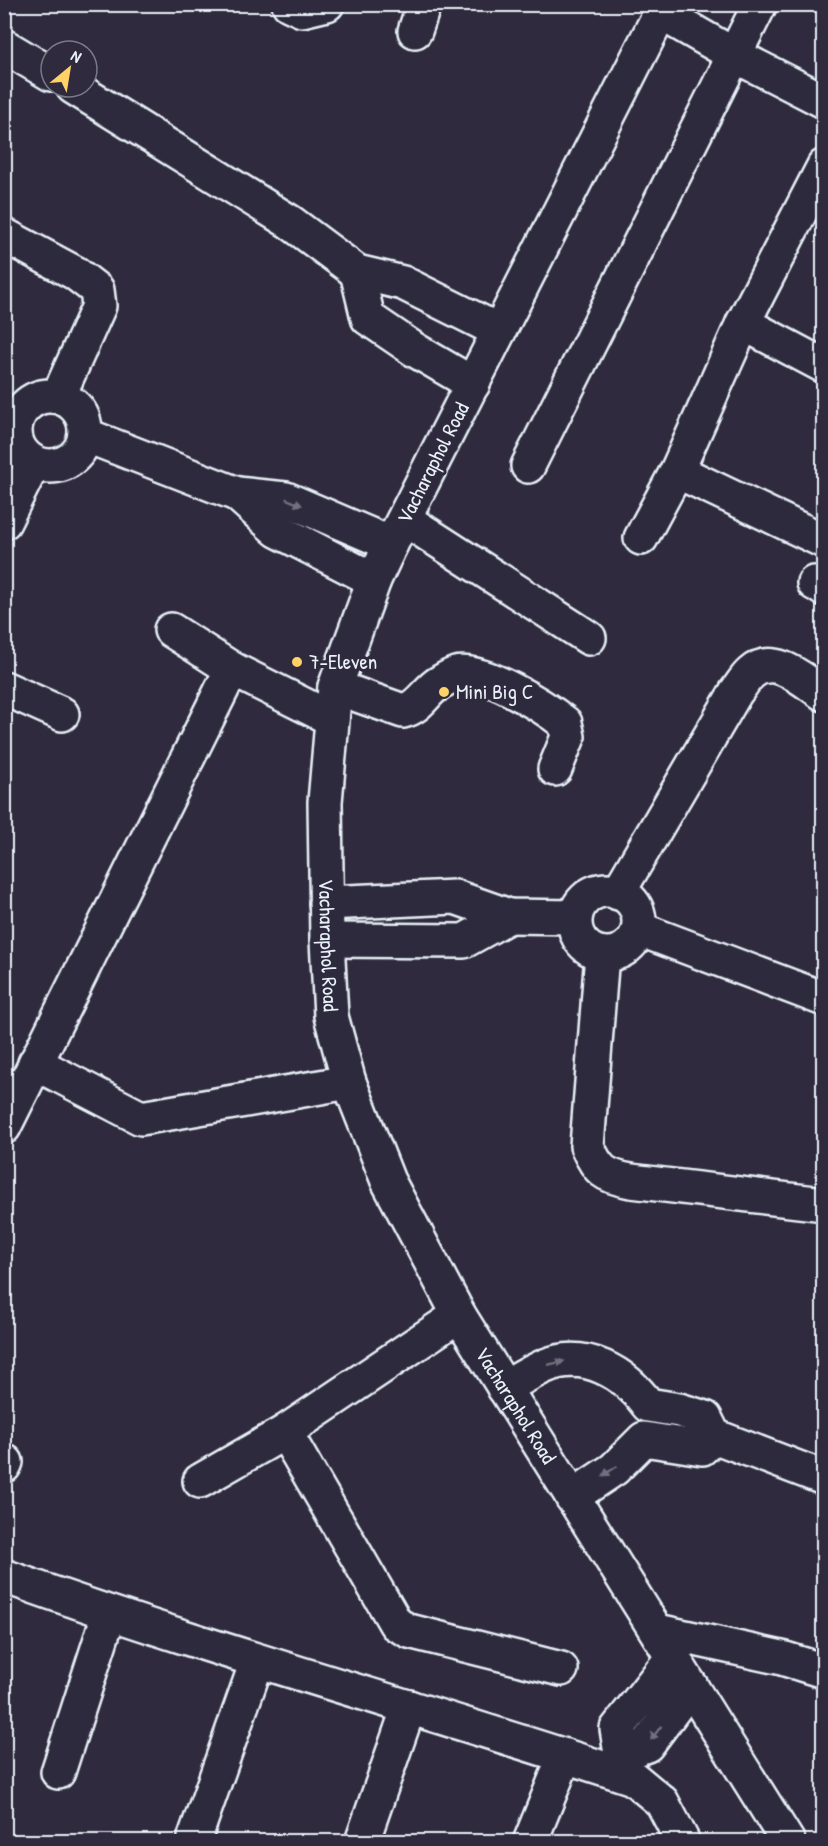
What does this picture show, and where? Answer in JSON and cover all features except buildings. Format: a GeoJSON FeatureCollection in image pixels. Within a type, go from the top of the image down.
{"type":"FeatureCollection","features":[{"type":"Feature","properties":{"kind":"street"},"geometry":{"type":"LineString","coordinates":[[289,4],[302,10],[327,4]]}},
{"type":"Feature","properties":{"kind":"street"},"geometry":{"type":"LineString","coordinates":[[528,466],[760,4]]}},
{"type":"Feature","properties":{"kind":"street"},"geometry":{"type":"LineString","coordinates":[[663,9],[734,55],[824,101]]}},
{"type":"Feature","properties":{"kind":"street","name":"Vacharaphol Road"},"geometry":{"type":"LineString","coordinates":[[663,9],[374,580],[333,703],[325,802],[327,940],[331,1016],[349,1082],[388,1181],[459,1314],[788,1842]]}},
{"type":"Feature","properties":{"kind":"street"},"geometry":{"type":"LineString","coordinates":[[4,46],[39,67]]}},
{"type":"Feature","properties":{"kind":"street"},"geometry":{"type":"LineString","coordinates":[[92,99],[290,222],[357,272],[403,282],[499,332]]}},
{"type":"Feature","properties":{"kind":"street"},"geometry":{"type":"LineString","coordinates":[[641,537],[677,471],[743,323],[822,174]]}},
{"type":"Feature","properties":{"kind":"street"},"geometry":{"type":"LineString","coordinates":[[4,235],[75,273],[97,290],[99,306],[59,395]]}},
{"type":"Feature","properties":{"kind":"street"},"geometry":{"type":"LineString","coordinates":[[357,272],[368,318],[415,350],[473,384]]}},
{"type":"Feature","properties":{"kind":"street"},"geometry":{"type":"LineString","coordinates":[[743,323],[824,366]]}},
{"type":"Feature","properties":{"kind":"street"},"geometry":{"type":"LineString","coordinates":[[43,395],[59,395],[82,412],[85,435],[76,455],[59,467],[33,464],[17,445],[11,416],[28,402],[43,395]]}},
{"type":"Feature","properties":{"kind":"street"},"geometry":{"type":"LineString","coordinates":[[85,435],[237,494],[286,499],[398,532],[589,638]]}},
{"type":"Feature","properties":{"kind":"street"},"geometry":{"type":"LineString","coordinates":[[4,522],[33,464]]}},
{"type":"Feature","properties":{"kind":"street"},"geometry":{"type":"LineString","coordinates":[[677,471],[824,541]]}},
{"type":"Feature","properties":{"kind":"street"},"geometry":{"type":"LineString","coordinates":[[237,494],[277,530],[374,580]]}},
{"type":"Feature","properties":{"kind":"street"},"geometry":{"type":"LineString","coordinates":[[171,630],[232,669],[333,703],[412,710],[437,684],[457,673],[483,676],[551,712],[565,723],[568,738],[555,769]]}},
{"type":"Feature","properties":{"kind":"street"},"geometry":{"type":"LineString","coordinates":[[618,893],[736,692],[752,672],[768,664],[786,669],[824,694]]}},
{"type":"Feature","properties":{"kind":"street"},"geometry":{"type":"LineString","coordinates":[[4,1127],[232,669]]}},
{"type":"Feature","properties":{"kind":"street"},"geometry":{"type":"LineString","coordinates":[[4,688],[62,714]]}},
{"type":"Feature","properties":{"kind":"street"},"geometry":{"type":"LineString","coordinates":[[600,891],[618,893],[633,903],[637,912],[639,929],[629,946],[621,951],[602,954],[585,945],[578,937],[575,917],[578,908],[591,895],[600,891]]}},
{"type":"Feature","properties":{"kind":"street"},"geometry":{"type":"LineString","coordinates":[[326,903],[455,897],[509,916],[575,917]]}},
{"type":"Feature","properties":{"kind":"street"},"geometry":{"type":"LineString","coordinates":[[327,940],[464,941],[509,916]]}},
{"type":"Feature","properties":{"kind":"street"},"geometry":{"type":"LineString","coordinates":[[639,929],[824,999]]}},
{"type":"Feature","properties":{"kind":"street"},"geometry":{"type":"LineString","coordinates":[[602,954],[587,1146],[595,1165],[610,1177],[632,1181],[824,1204]]}},
{"type":"Feature","properties":{"kind":"street"},"geometry":{"type":"LineString","coordinates":[[35,1063],[141,1118],[349,1082]]}},
{"type":"Feature","properties":{"kind":"street"},"geometry":{"type":"LineString","coordinates":[[200,1481],[285,1432],[459,1314]]}},
{"type":"Feature","properties":{"kind":"street"},"geometry":{"type":"LineString","coordinates":[[504,1388],[546,1366],[574,1359],[608,1368],[636,1389],[648,1405],[644,1439],[614,1469],[572,1497]]}},
{"type":"Feature","properties":{"kind":"street"},"geometry":{"type":"LineString","coordinates":[[648,1405],[679,1410],[705,1418],[714,1436],[824,1478]]}},
{"type":"Feature","properties":{"kind":"street"},"geometry":{"type":"LineString","coordinates":[[285,1432],[396,1624],[409,1631],[561,1669]]}},
{"type":"Feature","properties":{"kind":"street"},"geometry":{"type":"LineString","coordinates":[[644,1439],[702,1448],[714,1436]]}},
{"type":"Feature","properties":{"kind":"street"},"geometry":{"type":"LineString","coordinates":[[4,1576],[109,1614],[257,1662],[565,1756],[615,1762],[662,1802],[683,1842]]}},
{"type":"Feature","properties":{"kind":"street"},"geometry":{"type":"LineString","coordinates":[[58,1772],[109,1614]]}},
{"type":"Feature","properties":{"kind":"street"},"geometry":{"type":"LineString","coordinates":[[615,1762],[617,1729],[665,1644],[782,1658],[824,1671]]}},
{"type":"Feature","properties":{"kind":"street"},"geometry":{"type":"LineString","coordinates":[[195,1837],[257,1662]]}},
{"type":"Feature","properties":{"kind":"street"},"geometry":{"type":"LineString","coordinates":[[615,1762],[647,1745],[691,1686]]}},
{"type":"Feature","properties":{"kind":"street"},"geometry":{"type":"LineString","coordinates":[[362,1842],[409,1707]]}},
{"type":"Feature","properties":{"kind":"street"},"geometry":{"type":"LineString","coordinates":[[530,1842],[565,1756]]}},
{"type":"Feature","properties":{"kind":"place","name":"7-Eleven"},"geometry":{"type":"Point","coordinates":[297,662]}},
{"type":"Feature","properties":{"kind":"place","name":"Mini Big C"},"geometry":{"type":"Point","coordinates":[444,692]}}]}
